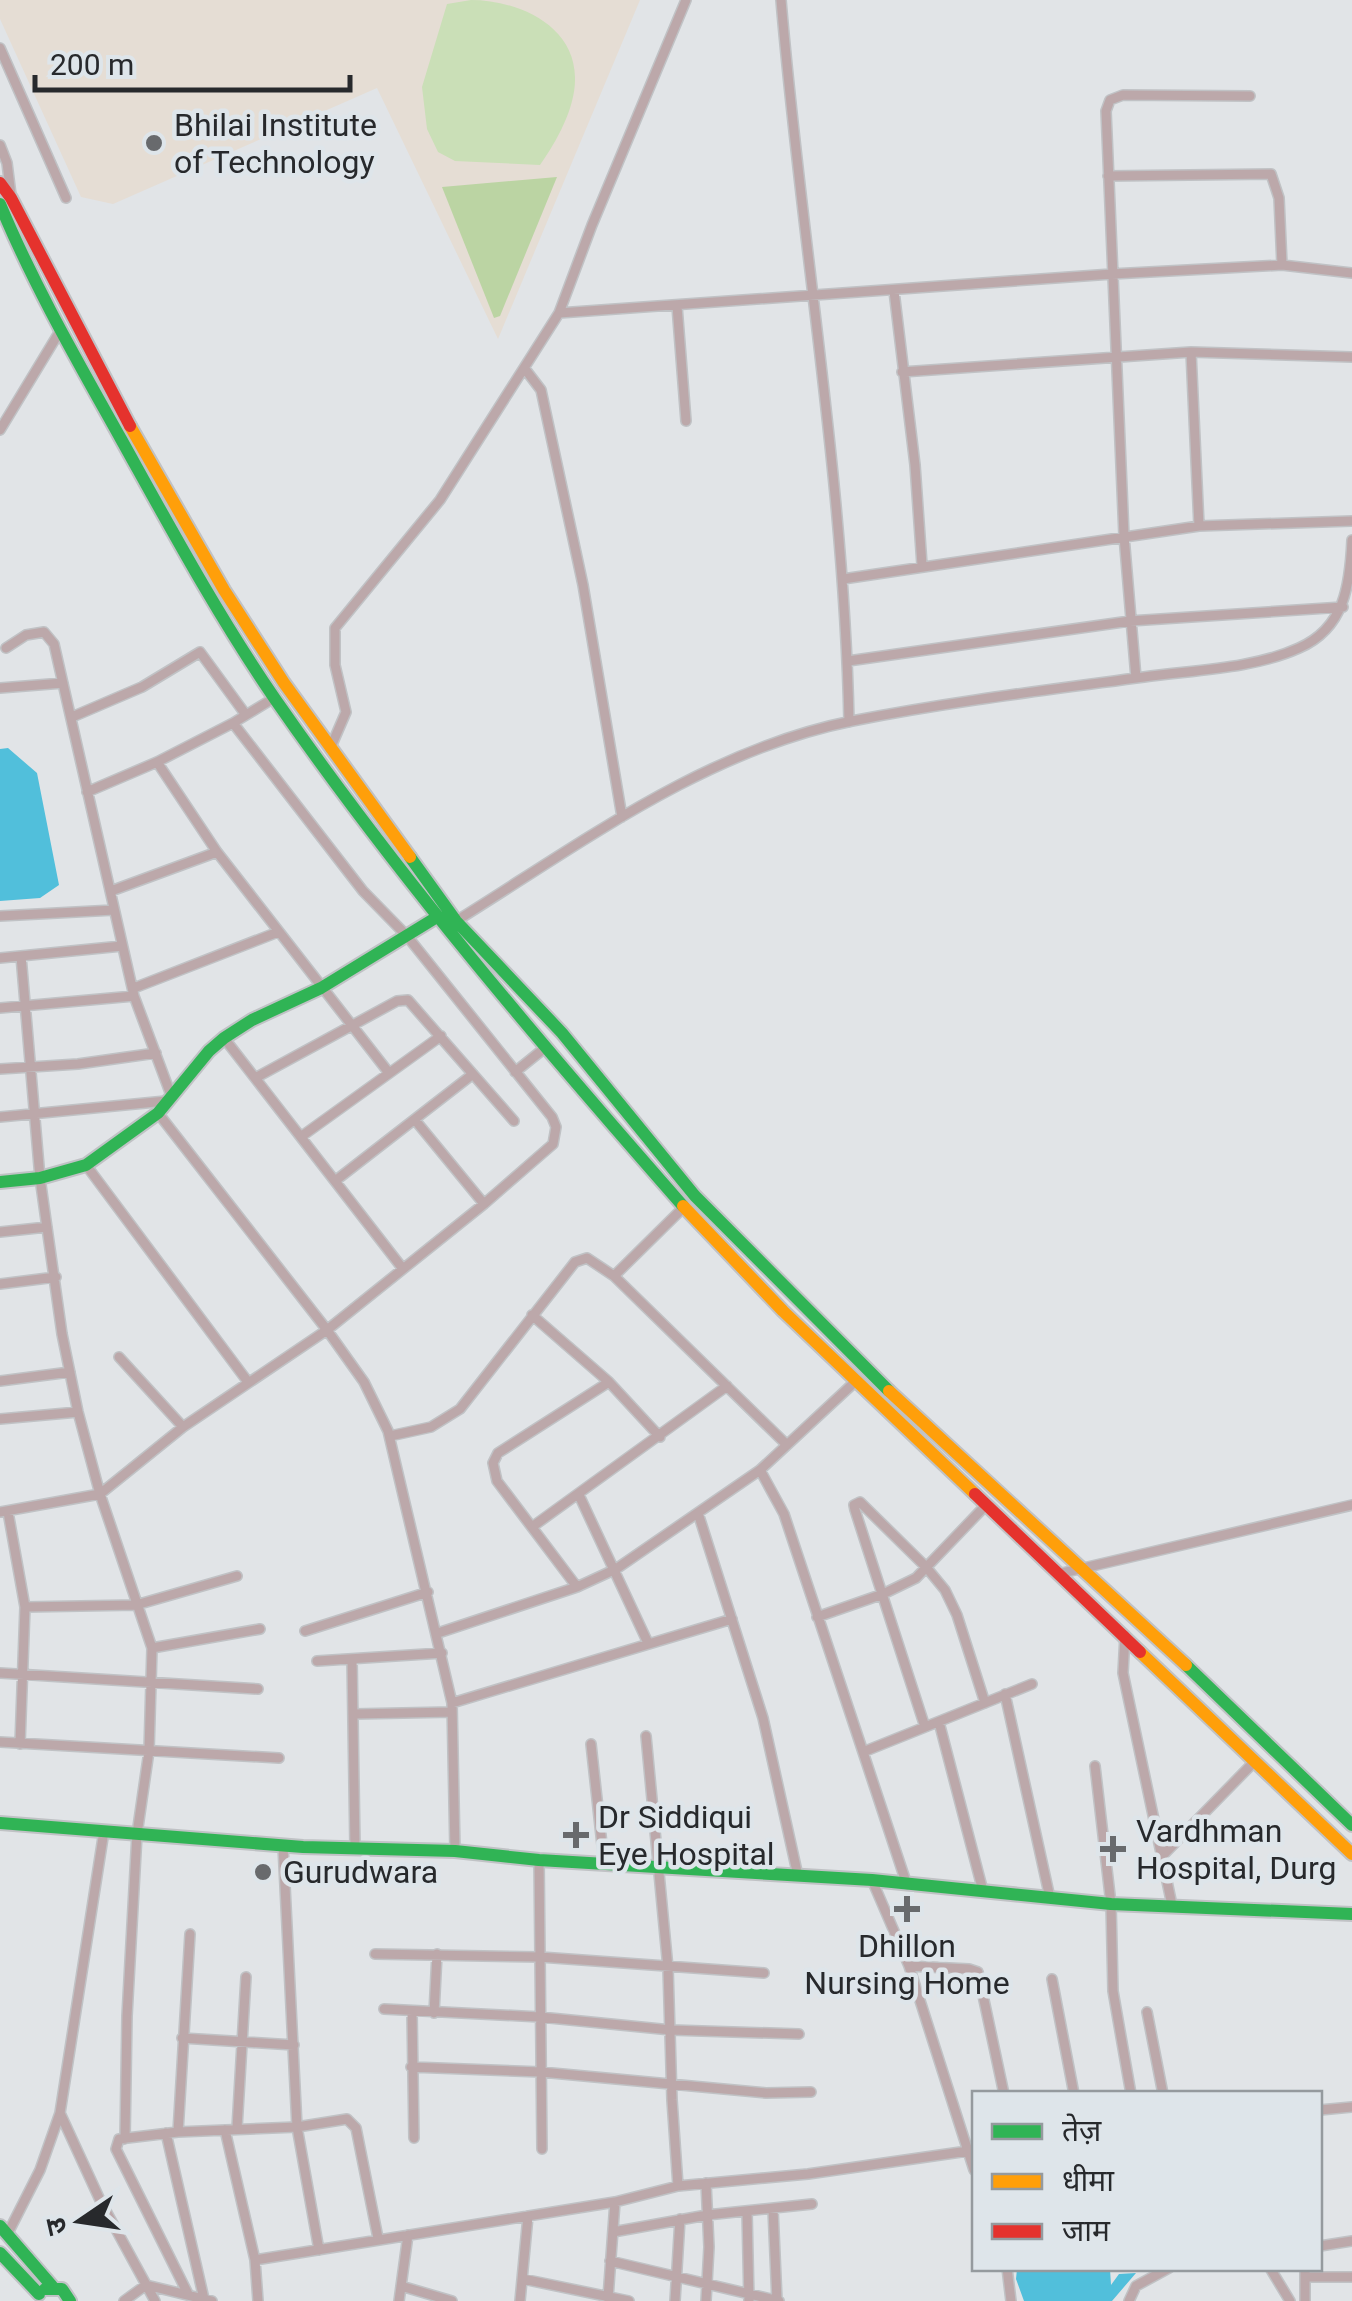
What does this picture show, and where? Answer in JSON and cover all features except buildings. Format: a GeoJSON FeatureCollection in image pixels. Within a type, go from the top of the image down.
{"type":"FeatureCollection","features":[{"type":"Feature","properties":{"kind":"main road"},"geometry":{"type":"LineString","coordinates":[[0,182],[6,201],[224,590],[330,749],[456,921],[562,1033],[708,1209],[864,1368],[1082,1567],[1352,1825]]}},
{"type":"Feature","properties":{"kind":"main road"},"geometry":{"type":"LineString","coordinates":[[6,201],[6,234],[215,608],[274,698],[437,917],[684,1207],[783,1310],[1352,1854]]}},
{"type":"Feature","properties":{"kind":"main road"},"geometry":{"type":"LineString","coordinates":[[0,1182],[40,1178],[86,1165],[165,1103],[224,1038],[252,1020],[321,988],[437,917],[456,921]]}},
{"type":"Feature","properties":{"kind":"main road"},"geometry":{"type":"LineString","coordinates":[[0,1823],[302,1848],[455,1851],[539,1860],[872,1880],[1111,1904],[1352,1914]]}},
{"type":"Feature","properties":{"kind":"main road"},"geometry":{"type":"LineString","coordinates":[[4,2230],[70,2301]]}},
{"type":"Feature","properties":{"kind":"main road"},"geometry":{"type":"LineString","coordinates":[[0,2254],[38,2298],[52,2286]]}},
{"type":"Feature","properties":{"kind":"street"},"geometry":{"type":"LineString","coordinates":[[330,749],[346,712],[335,665],[335,628],[440,500],[559,314],[686,0]]}},
{"type":"Feature","properties":{"kind":"street"},"geometry":{"type":"LineString","coordinates":[[780,0],[843,579],[849,722]]}},
{"type":"Feature","properties":{"kind":"street"},"geometry":{"type":"LineString","coordinates":[[0,48],[66,198]]}},
{"type":"Feature","properties":{"kind":"street"},"geometry":{"type":"LineString","coordinates":[[1136,678],[1124,536],[1106,110],[1116,96],[1250,96]]}},
{"type":"Feature","properties":{"kind":"street"},"geometry":{"type":"LineString","coordinates":[[0,146],[7,163],[6,201]]}},
{"type":"Feature","properties":{"kind":"street"},"geometry":{"type":"LineString","coordinates":[[1108,176],[1271,174],[1279,198],[1282,265]]}},
{"type":"Feature","properties":{"kind":"street"},"geometry":{"type":"LineString","coordinates":[[559,314],[1282,265],[1352,273]]}},
{"type":"Feature","properties":{"kind":"street"},"geometry":{"type":"LineString","coordinates":[[894,291],[915,465],[922,565]]}},
{"type":"Feature","properties":{"kind":"street"},"geometry":{"type":"LineString","coordinates":[[677,306],[686,421]]}},
{"type":"Feature","properties":{"kind":"street"},"geometry":{"type":"LineString","coordinates":[[0,430],[60,330]]}},
{"type":"Feature","properties":{"kind":"street"},"geometry":{"type":"LineString","coordinates":[[902,372],[1191,352],[1352,357]]}},
{"type":"Feature","properties":{"kind":"street"},"geometry":{"type":"LineString","coordinates":[[1191,352],[1199,526]]}},
{"type":"Feature","properties":{"kind":"street"},"geometry":{"type":"LineString","coordinates":[[525,369],[540,390],[544,404],[582,585],[622,818]]}},
{"type":"Feature","properties":{"kind":"street"},"geometry":{"type":"LineString","coordinates":[[843,579],[1199,526],[1352,521]]}},
{"type":"Feature","properties":{"kind":"street"},"geometry":{"type":"LineString","coordinates":[[456,921],[622,818],[757,749],[849,722],[1234,664],[1301,648],[1321,634],[1343,607],[1350,585],[1352,540]]}},
{"type":"Feature","properties":{"kind":"street"},"geometry":{"type":"LineString","coordinates":[[848,660],[1130,621],[1343,607]]}},
{"type":"Feature","properties":{"kind":"street"},"geometry":{"type":"LineString","coordinates":[[6,648],[26,634],[44,632],[54,644],[122,946],[156,1053],[165,1103],[364,1382],[389,1434],[438,1633],[452,1708],[455,1851]]}},
{"type":"Feature","properties":{"kind":"street"},"geometry":{"type":"LineString","coordinates":[[72,716],[142,686],[200,652],[246,714]]}},
{"type":"Feature","properties":{"kind":"street"},"geometry":{"type":"LineString","coordinates":[[0,688],[63,683]]}},
{"type":"Feature","properties":{"kind":"street"},"geometry":{"type":"LineString","coordinates":[[87,792],[157,762],[274,698]]}},
{"type":"Feature","properties":{"kind":"street"},"geometry":{"type":"LineString","coordinates":[[20,1744],[25,1607],[4,1512],[100,1494],[183,1428],[326,1330],[484,1204],[553,1144],[556,1136],[552,1117],[518,1069],[407,936],[363,890],[233,722]]}},
{"type":"Feature","properties":{"kind":"street"},"geometry":{"type":"LineString","coordinates":[[157,762],[217,852],[389,1074]]}},
{"type":"Feature","properties":{"kind":"street"},"geometry":{"type":"LineString","coordinates":[[111,891],[217,852]]}},
{"type":"Feature","properties":{"kind":"street"},"geometry":{"type":"LineString","coordinates":[[0,916],[114,910]]}},
{"type":"Feature","properties":{"kind":"street"},"geometry":{"type":"LineString","coordinates":[[0,1008],[134,992],[278,932]]}},
{"type":"Feature","properties":{"kind":"street"},"geometry":{"type":"LineString","coordinates":[[0,958],[122,946]]}},
{"type":"Feature","properties":{"kind":"street"},"geometry":{"type":"LineString","coordinates":[[21,956],[40,1178],[70,1372],[100,1494],[152,1648],[150,1751],[138,1834],[126,2016],[124,2139]]}},
{"type":"Feature","properties":{"kind":"street"},"geometry":{"type":"LineString","coordinates":[[258,1077],[398,1001],[408,1000],[514,1120]]}},
{"type":"Feature","properties":{"kind":"street"},"geometry":{"type":"LineString","coordinates":[[302,1136],[441,1036]]}},
{"type":"Feature","properties":{"kind":"street"},"geometry":{"type":"LineString","coordinates":[[224,1038],[258,1077],[402,1269]]}},
{"type":"Feature","properties":{"kind":"street"},"geometry":{"type":"LineString","coordinates":[[518,1069],[546,1047]]}},
{"type":"Feature","properties":{"kind":"street"},"geometry":{"type":"LineString","coordinates":[[0,1069],[156,1053]]}},
{"type":"Feature","properties":{"kind":"street"},"geometry":{"type":"LineString","coordinates":[[335,1181],[474,1074]]}},
{"type":"Feature","properties":{"kind":"street"},"geometry":{"type":"LineString","coordinates":[[0,1117],[165,1103]]}},
{"type":"Feature","properties":{"kind":"street"},"geometry":{"type":"LineString","coordinates":[[415,1120],[484,1204]]}},
{"type":"Feature","properties":{"kind":"street"},"geometry":{"type":"LineString","coordinates":[[86,1165],[248,1382]]}},
{"type":"Feature","properties":{"kind":"street"},"geometry":{"type":"LineString","coordinates":[[614,1276],[684,1207]]}},
{"type":"Feature","properties":{"kind":"street"},"geometry":{"type":"LineString","coordinates":[[0,1232],[47,1227]]}},
{"type":"Feature","properties":{"kind":"street"},"geometry":{"type":"LineString","coordinates":[[389,1434],[431,1427],[460,1409],[580,1258],[593,1260],[614,1276],[787,1445]]}},
{"type":"Feature","properties":{"kind":"street"},"geometry":{"type":"LineString","coordinates":[[0,1284],[56,1277]]}},
{"type":"Feature","properties":{"kind":"street"},"geometry":{"type":"LineString","coordinates":[[532,1315],[609,1382],[660,1437]]}},
{"type":"Feature","properties":{"kind":"street"},"geometry":{"type":"LineString","coordinates":[[119,1357],[183,1428]]}},
{"type":"Feature","properties":{"kind":"street"},"geometry":{"type":"LineString","coordinates":[[0,1381],[70,1372]]}},
{"type":"Feature","properties":{"kind":"street"},"geometry":{"type":"LineString","coordinates":[[438,1633],[577,1587],[616,1569],[760,1470],[857,1380]]}},
{"type":"Feature","properties":{"kind":"street"},"geometry":{"type":"LineString","coordinates":[[577,1587],[497,1482],[494,1458],[609,1382]]}},
{"type":"Feature","properties":{"kind":"street"},"geometry":{"type":"LineString","coordinates":[[532,1526],[726,1386]]}},
{"type":"Feature","properties":{"kind":"street"},"geometry":{"type":"LineString","coordinates":[[0,1419],[78,1412]]}},
{"type":"Feature","properties":{"kind":"street"},"geometry":{"type":"LineString","coordinates":[[760,1470],[784,1514],[907,1885]]}},
{"type":"Feature","properties":{"kind":"street"},"geometry":{"type":"LineString","coordinates":[[579,1495],[648,1643]]}},
{"type":"Feature","properties":{"kind":"street"},"geometry":{"type":"LineString","coordinates":[[925,1727],[855,1510],[856,1503],[864,1503],[945,1590],[985,1703]]}},
{"type":"Feature","properties":{"kind":"street"},"geometry":{"type":"LineString","coordinates":[[817,1616],[916,1578],[986,1504]]}},
{"type":"Feature","properties":{"kind":"street"},"geometry":{"type":"LineString","coordinates":[[1057,1574],[1352,1505]]}},
{"type":"Feature","properties":{"kind":"street"},"geometry":{"type":"LineString","coordinates":[[698,1513],[763,1718],[798,1876]]}},
{"type":"Feature","properties":{"kind":"street"},"geometry":{"type":"LineString","coordinates":[[25,1607],[136,1605],[237,1576]]}},
{"type":"Feature","properties":{"kind":"street"},"geometry":{"type":"LineString","coordinates":[[306,1632],[428,1592]]}},
{"type":"Feature","properties":{"kind":"street"},"geometry":{"type":"LineString","coordinates":[[354,1714],[452,1708],[732,1618]]}},
{"type":"Feature","properties":{"kind":"street"},"geometry":{"type":"LineString","coordinates":[[152,1648],[260,1630]]}},
{"type":"Feature","properties":{"kind":"street"},"geometry":{"type":"LineString","coordinates":[[1124,1635],[1123,1673],[1172,1906]]}},
{"type":"Feature","properties":{"kind":"street"},"geometry":{"type":"LineString","coordinates":[[318,1660],[442,1653]]}},
{"type":"Feature","properties":{"kind":"street"},"geometry":{"type":"LineString","coordinates":[[352,1659],[355,1848]]}},
{"type":"Feature","properties":{"kind":"street"},"geometry":{"type":"LineString","coordinates":[[0,1673],[258,1689]]}},
{"type":"Feature","properties":{"kind":"street"},"geometry":{"type":"LineString","coordinates":[[863,1752],[1032,1684]]}},
{"type":"Feature","properties":{"kind":"street"},"geometry":{"type":"LineString","coordinates":[[1005,1694],[1050,1898]]}},
{"type":"Feature","properties":{"kind":"street"},"geometry":{"type":"LineString","coordinates":[[939,1722],[983,1891]]}},
{"type":"Feature","properties":{"kind":"street"},"geometry":{"type":"LineString","coordinates":[[646,1736],[668,1968],[678,2186]]}},
{"type":"Feature","properties":{"kind":"street"},"geometry":{"type":"LineString","coordinates":[[0,1742],[279,1758]]}},
{"type":"Feature","properties":{"kind":"street"},"geometry":{"type":"LineString","coordinates":[[591,1744],[604,1864]]}},
{"type":"Feature","properties":{"kind":"street"},"geometry":{"type":"LineString","coordinates":[[1162,1856],[1255,1760]]}},
{"type":"Feature","properties":{"kind":"street"},"geometry":{"type":"LineString","coordinates":[[1095,1766],[1111,1904],[1113,1991],[1130,2091]]}},
{"type":"Feature","properties":{"kind":"street"},"geometry":{"type":"LineString","coordinates":[[4,2230],[40,2170],[60,2114],[104,1831]]}},
{"type":"Feature","properties":{"kind":"street"},"geometry":{"type":"LineString","coordinates":[[283,1846],[297,2127],[319,2250]]}},
{"type":"Feature","properties":{"kind":"street"},"geometry":{"type":"LineString","coordinates":[[539,1860],[542,2149]]}},
{"type":"Feature","properties":{"kind":"street"},"geometry":{"type":"LineString","coordinates":[[872,1880],[909,1966],[972,2164]]}},
{"type":"Feature","properties":{"kind":"street"},"geometry":{"type":"LineString","coordinates":[[124,2301],[146,2285],[208,2300],[172,2133],[190,1934]]}},
{"type":"Feature","properties":{"kind":"street"},"geometry":{"type":"LineString","coordinates":[[375,1954],[540,1956],[764,1973]]}},
{"type":"Feature","properties":{"kind":"street"},"geometry":{"type":"LineString","coordinates":[[434,2013],[437,1954]]}},
{"type":"Feature","properties":{"kind":"street"},"geometry":{"type":"LineString","coordinates":[[909,1966],[970,1968],[978,1972],[1003,2091]]}},
{"type":"Feature","properties":{"kind":"street"},"geometry":{"type":"LineString","coordinates":[[246,1977],[231,2129],[255,2260],[258,2301]]}},
{"type":"Feature","properties":{"kind":"street"},"geometry":{"type":"LineString","coordinates":[[1052,1979],[1073,2091]]}},
{"type":"Feature","properties":{"kind":"street"},"geometry":{"type":"LineString","coordinates":[[384,2009],[540,2017],[672,2030],[799,2034]]}},
{"type":"Feature","properties":{"kind":"street"},"geometry":{"type":"LineString","coordinates":[[412,2012],[414,2138]]}},
{"type":"Feature","properties":{"kind":"street"},"geometry":{"type":"LineString","coordinates":[[1147,2012],[1162,2091]]}},
{"type":"Feature","properties":{"kind":"street"},"geometry":{"type":"LineString","coordinates":[[182,2038],[294,2045]]}},
{"type":"Feature","properties":{"kind":"street"},"geometry":{"type":"LineString","coordinates":[[411,2066],[541,2072],[766,2093],[811,2092]]}},
{"type":"Feature","properties":{"kind":"street"},"geometry":{"type":"LineString","coordinates":[[1322,2110],[1352,2107]]}},
{"type":"Feature","properties":{"kind":"street"},"geometry":{"type":"LineString","coordinates":[[60,2114],[100,2200],[155,2301]]}},
{"type":"Feature","properties":{"kind":"street"},"geometry":{"type":"LineString","coordinates":[[188,2294],[116,2149],[119,2140],[172,2133],[297,2127],[339,2118],[352,2122],[378,2238]]}},
{"type":"Feature","properties":{"kind":"street"},"geometry":{"type":"LineString","coordinates":[[255,2260],[615,2202],[678,2186],[808,2174],[968,2151]]}},
{"type":"Feature","properties":{"kind":"street"},"geometry":{"type":"LineString","coordinates":[[706,2183],[706,2301]]}},
{"type":"Feature","properties":{"kind":"street"},"geometry":{"type":"LineString","coordinates":[[608,2298],[615,2202]]}},
{"type":"Feature","properties":{"kind":"street"},"geometry":{"type":"LineString","coordinates":[[612,2232],[707,2214],[812,2204]]}},
{"type":"Feature","properties":{"kind":"street"},"geometry":{"type":"LineString","coordinates":[[610,2260],[707,2283],[749,2298],[778,2301],[772,2209]]}},
{"type":"Feature","properties":{"kind":"street"},"geometry":{"type":"LineString","coordinates":[[747,2212],[749,2298]]}},
{"type":"Feature","properties":{"kind":"street"},"geometry":{"type":"LineString","coordinates":[[520,2301],[528,2216]]}},
{"type":"Feature","properties":{"kind":"street"},"geometry":{"type":"LineString","coordinates":[[675,2301],[680,2219]]}},
{"type":"Feature","properties":{"kind":"street"},"geometry":{"type":"LineString","coordinates":[[398,2301],[408,2235]]}},
{"type":"Feature","properties":{"kind":"street"},"geometry":{"type":"LineString","coordinates":[[1322,2246],[1352,2242]]}},
{"type":"Feature","properties":{"kind":"street"},"geometry":{"type":"LineString","coordinates":[[1007,2271],[1011,2301]]}},
{"type":"Feature","properties":{"kind":"street"},"geometry":{"type":"LineString","coordinates":[[1129,2301],[1136,2286],[1164,2271]]}},
{"type":"Feature","properties":{"kind":"street"},"geometry":{"type":"LineString","coordinates":[[1272,2271],[1290,2301]]}},
{"type":"Feature","properties":{"kind":"street"},"geometry":{"type":"LineString","coordinates":[[1305,2301],[1305,2273],[1352,2277]]}},
{"type":"Feature","properties":{"kind":"street"},"geometry":{"type":"LineString","coordinates":[[523,2279],[628,2301]]}},
{"type":"Feature","properties":{"kind":"street"},"geometry":{"type":"LineString","coordinates":[[401,2286],[452,2301]]}},
{"type":"Feature","properties":{"kind":"shaded area","name":"Bhilai Institute of Technology"},"geometry":{"type":"Polygon","coordinates":[[[0,0],[640,0],[498,339],[377,88],[113,204],[81,197],[0,19],[0,0]]]}},
{"type":"Feature","properties":{"kind":"green space"},"geometry":{"type":"Polygon","coordinates":[[[471,0],[506,5],[540,19],[554,29],[572,58],[575,77],[569,112],[540,165],[455,161],[438,152],[427,129],[422,87],[447,4],[471,0]]]}},
{"type":"Feature","properties":{"kind":"green space"},"geometry":{"type":"Polygon","coordinates":[[[557,177],[500,316],[494,318],[442,187],[557,177]]]}},
{"type":"Feature","properties":{"kind":"water"},"geometry":{"type":"Polygon","coordinates":[[[8,748],[37,773],[59,885],[40,898],[0,901],[0,749],[8,748]]]}},
{"type":"Feature","properties":{"kind":"water"},"geometry":{"type":"Polygon","coordinates":[[[1017,2271],[1110,2271],[1111,2285],[1119,2274],[1136,2273],[1112,2301],[1024,2301],[1017,2271]]]}},
{"type":"Feature","properties":{"kind":"traffic: fast"},"geometry":{"type":"LineString","coordinates":[[0,204],[89,381],[195,571],[275,699],[371,831],[472,958],[683,1206]]}},
{"type":"Feature","properties":{"kind":"traffic: fast"},"geometry":{"type":"LineString","coordinates":[[410,857],[456,921],[562,1033],[695,1196],[889,1391]]}},
{"type":"Feature","properties":{"kind":"traffic: fast"},"geometry":{"type":"LineString","coordinates":[[0,1182],[40,1178],[86,1165],[158,1113],[224,1038],[252,1020],[321,988],[437,917],[444,918]]}},
{"type":"Feature","properties":{"kind":"traffic: fast"},"geometry":{"type":"LineString","coordinates":[[1186,1665],[1352,1825]]}},
{"type":"Feature","properties":{"kind":"traffic: fast"},"geometry":{"type":"LineString","coordinates":[[0,1823],[303,1847],[455,1851],[539,1860],[872,1880],[1111,1904],[1352,1914]]}},
{"type":"Feature","properties":{"kind":"traffic: fast"},"geometry":{"type":"LineString","coordinates":[[0,2226],[52,2286]]}},
{"type":"Feature","properties":{"kind":"traffic: fast"},"geometry":{"type":"LineString","coordinates":[[0,2253],[39,2294]]}},
{"type":"Feature","properties":{"kind":"traffic: fast"},"geometry":{"type":"LineString","coordinates":[[45,2289],[62,2289],[70,2301]]}},
{"type":"Feature","properties":{"kind":"traffic: slow"},"geometry":{"type":"LineString","coordinates":[[130,426],[224,590],[284,683],[410,857]]}},
{"type":"Feature","properties":{"kind":"traffic: slow"},"geometry":{"type":"LineString","coordinates":[[683,1206],[783,1311],[975,1494]]}},
{"type":"Feature","properties":{"kind":"traffic: slow"},"geometry":{"type":"LineString","coordinates":[[889,1391],[1186,1665]]}},
{"type":"Feature","properties":{"kind":"traffic: slow"},"geometry":{"type":"LineString","coordinates":[[1140,1652],[1352,1854]]}},
{"type":"Feature","properties":{"kind":"traffic: jam"},"geometry":{"type":"LineString","coordinates":[[0,183],[130,426]]}},
{"type":"Feature","properties":{"kind":"traffic: jam"},"geometry":{"type":"LineString","coordinates":[[975,1494],[1140,1652]]}},
{"type":"Feature","properties":{"kind":"place","name":"Bhilai Institute of Technology"},"geometry":{"type":"Point","coordinates":[154,143]}},
{"type":"Feature","properties":{"kind":"place","name":"Dr Siddiqui Eye Hospital"},"geometry":{"type":"Point","coordinates":[576,1835]}},
{"type":"Feature","properties":{"kind":"place","name":"Vardhman Hospital, Durg"},"geometry":{"type":"Point","coordinates":[1113,1849]}},
{"type":"Feature","properties":{"kind":"place","name":"Gurudwara"},"geometry":{"type":"Point","coordinates":[263,1872]}},
{"type":"Feature","properties":{"kind":"place","name":"Dhillon Nursing Home"},"geometry":{"type":"Point","coordinates":[907,1909]}}]}
